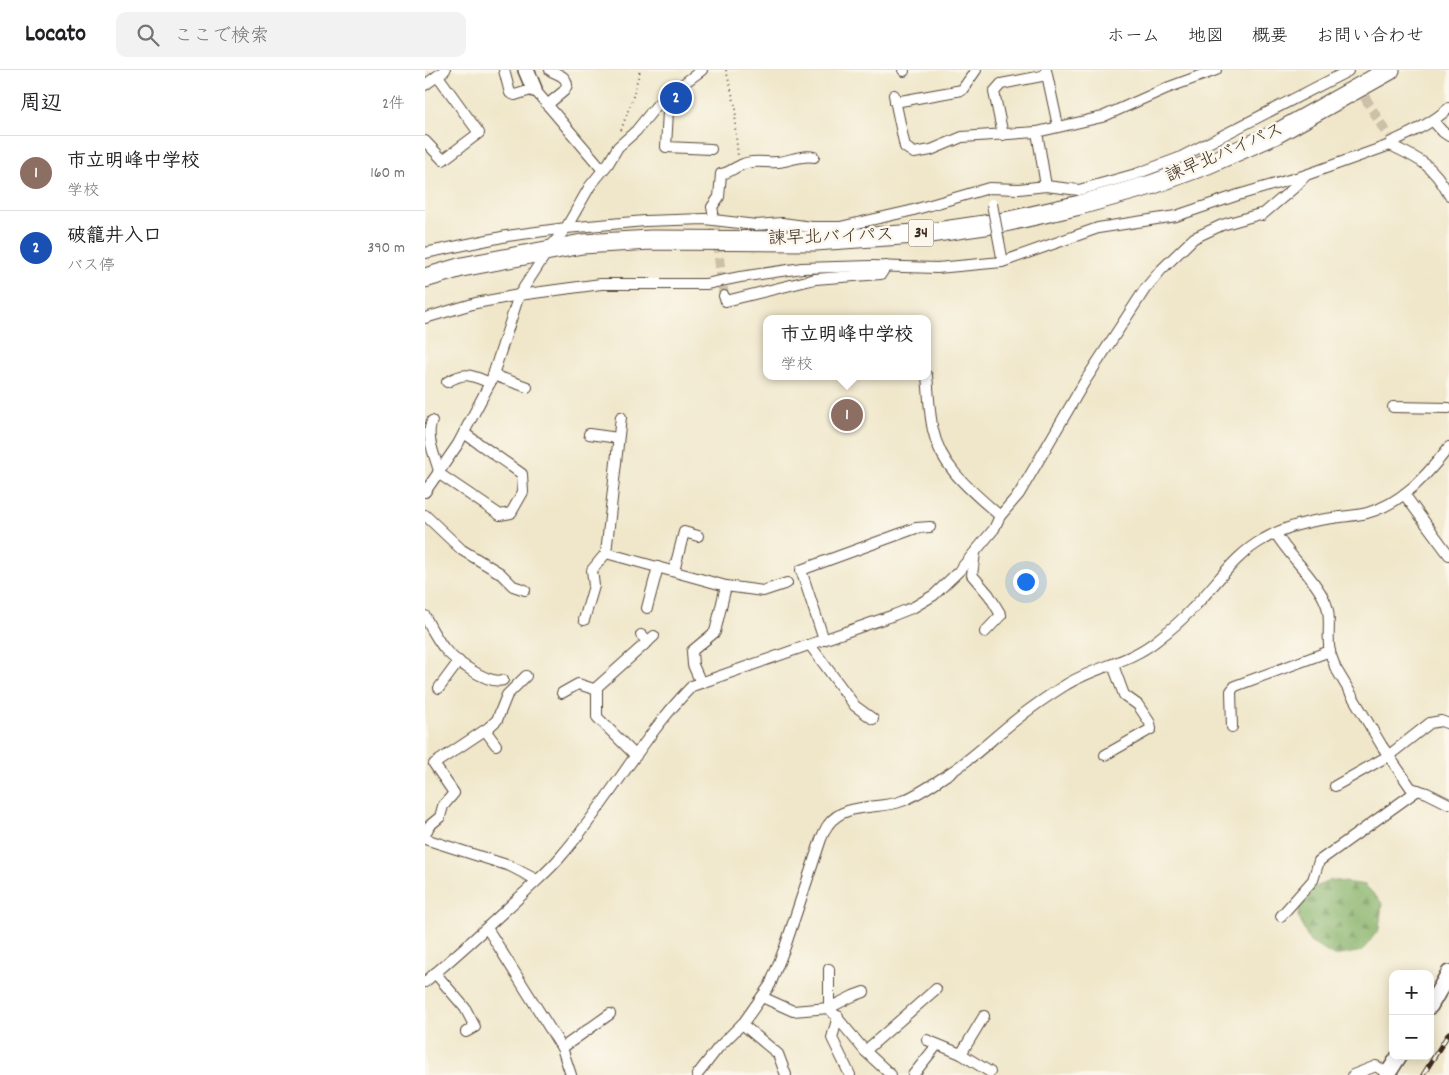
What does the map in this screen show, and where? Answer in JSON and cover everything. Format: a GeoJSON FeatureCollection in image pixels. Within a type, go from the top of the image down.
{"type":"FeatureCollection","features":[{"type":"Feature","properties":{"kind":"highway","name":"諫早北バイパス"},"geometry":{"type":"LineString","coordinates":[[425,278],[462,267],[582,244],[651,240],[815,241],[930,233],[1005,222],[1080,205],[1142,188],[1208,164],[1274,135],[1390,70]]}},
{"type":"Feature","properties":{"kind":"street"},"geometry":{"type":"LineString","coordinates":[[504,70],[510,93],[515,95],[534,89]]}},
{"type":"Feature","properties":{"kind":"street"},"geometry":{"type":"LineString","coordinates":[[526,70],[534,89],[602,169]]}},
{"type":"Feature","properties":{"kind":"street"},"geometry":{"type":"LineString","coordinates":[[547,105],[564,91],[567,85],[566,79],[563,76],[549,70]]}},
{"type":"Feature","properties":{"kind":"street"},"geometry":{"type":"LineString","coordinates":[[425,492],[464,434],[491,379],[519,295],[549,249],[566,228],[602,169],[608,164],[618,147],[636,131],[657,105],[702,70]]}},
{"type":"Feature","properties":{"kind":"street"},"geometry":{"type":"LineString","coordinates":[[976,70],[962,90],[895,99],[905,147],[914,152],[931,150],[962,137],[1037,132],[1102,117],[1167,88],[1216,70]]}},
{"type":"Feature","properties":{"kind":"street"},"geometry":{"type":"LineString","coordinates":[[425,253],[507,236],[566,228],[645,221],[705,219],[756,225],[782,223],[812,228],[840,227],[911,211],[989,188],[1046,186],[1079,190],[1136,174],[1179,158],[1348,70],[1355,81]]}},
{"type":"Feature","properties":{"kind":"street"},"geometry":{"type":"LineString","coordinates":[[1003,135],[994,92],[1001,84],[1047,72],[1057,126]]}},
{"type":"Feature","properties":{"kind":"street"},"geometry":{"type":"LineString","coordinates":[[425,85],[441,73],[479,133],[443,160],[425,141]]}},
{"type":"Feature","properties":{"kind":"street"},"geometry":{"type":"LineString","coordinates":[[665,99],[668,111],[666,147],[711,149]]}},
{"type":"Feature","properties":{"kind":"street"},"geometry":{"type":"LineString","coordinates":[[425,318],[476,303],[601,284],[705,284],[802,268],[886,266],[937,268],[1002,260],[1098,228],[1176,216],[1237,195],[1306,175],[1414,132],[1433,121],[1449,108]]}},
{"type":"Feature","properties":{"kind":"street"},"geometry":{"type":"LineString","coordinates":[[1433,121],[1449,136]]}},
{"type":"Feature","properties":{"kind":"street"},"geometry":{"type":"LineString","coordinates":[[1037,132],[1046,186]]}},
{"type":"Feature","properties":{"kind":"street"},"geometry":{"type":"LineString","coordinates":[[1390,141],[1421,160],[1437,174],[1449,195]]}},
{"type":"Feature","properties":{"kind":"street"},"geometry":{"type":"LineString","coordinates":[[713,212],[719,197],[721,174],[729,173],[739,166],[757,161],[779,162],[807,155],[814,156]]}},
{"type":"Feature","properties":{"kind":"street"},"geometry":{"type":"LineString","coordinates":[[425,982],[487,928],[561,856],[598,811],[672,706],[692,686],[914,607],[934,595],[975,552],[994,529],[1000,516],[1019,494],[1085,381],[1145,289],[1161,270],[1194,238],[1222,225],[1262,215],[1295,188],[1306,175]]}},
{"type":"Feature","properties":{"kind":"street"},"geometry":{"type":"LineString","coordinates":[[989,188],[1002,260]]}},
{"type":"Feature","properties":{"kind":"street"},"geometry":{"type":"LineString","coordinates":[[725,296],[726,302],[815,279],[876,275],[881,274],[886,266]]}},
{"type":"Feature","properties":{"kind":"street"},"geometry":{"type":"LineString","coordinates":[[447,382],[460,374],[469,374],[527,387]]}},
{"type":"Feature","properties":{"kind":"street"},"geometry":{"type":"LineString","coordinates":[[927,380],[932,429],[938,447],[950,469],[1000,516]]}},
{"type":"Feature","properties":{"kind":"street"},"geometry":{"type":"LineString","coordinates":[[1393,407],[1449,408]]}},
{"type":"Feature","properties":{"kind":"street"},"geometry":{"type":"LineString","coordinates":[[584,620],[593,586],[592,570],[606,553],[621,417]]}},
{"type":"Feature","properties":{"kind":"street"},"geometry":{"type":"LineString","coordinates":[[432,421],[429,427],[429,435],[439,472],[486,507],[500,515],[511,513],[523,492],[522,474],[464,434]]}},
{"type":"Feature","properties":{"kind":"street"},"geometry":{"type":"LineString","coordinates":[[589,434],[618,438]]}},
{"type":"Feature","properties":{"kind":"street"},"geometry":{"type":"LineString","coordinates":[[701,1074],[718,1048],[742,1024],[762,998],[776,973],[812,864],[828,825],[839,816],[855,809],[889,805],[919,793],[973,758],[1017,719],[1065,685],[1139,654],[1193,608],[1244,552],[1265,538],[1288,528],[1368,512],[1396,500],[1415,487],[1430,472],[1449,447]]}},
{"type":"Feature","properties":{"kind":"street"},"geometry":{"type":"LineString","coordinates":[[1404,494],[1449,555]]}},
{"type":"Feature","properties":{"kind":"street"},"geometry":{"type":"LineString","coordinates":[[425,515],[462,550],[500,574],[513,586],[525,590]]}},
{"type":"Feature","properties":{"kind":"street"},"geometry":{"type":"LineString","coordinates":[[824,640],[801,570],[916,528],[930,527]]}},
{"type":"Feature","properties":{"kind":"street"},"geometry":{"type":"LineString","coordinates":[[674,571],[684,532],[698,536]]}},
{"type":"Feature","properties":{"kind":"street"},"geometry":{"type":"LineString","coordinates":[[1275,534],[1325,600],[1329,612],[1329,651],[1335,667],[1388,756],[1411,788],[1427,793],[1449,804]]}},
{"type":"Feature","properties":{"kind":"street"},"geometry":{"type":"LineString","coordinates":[[975,552],[972,575],[989,595],[1001,615],[985,632]]}},
{"type":"Feature","properties":{"kind":"street"},"geometry":{"type":"LineString","coordinates":[[606,553],[725,586],[763,591],[787,583]]}},
{"type":"Feature","properties":{"kind":"street"},"geometry":{"type":"LineString","coordinates":[[647,608],[658,567]]}},
{"type":"Feature","properties":{"kind":"street"},"geometry":{"type":"LineString","coordinates":[[701,682],[693,665],[692,651],[715,632],[725,586]]}},
{"type":"Feature","properties":{"kind":"street"},"geometry":{"type":"LineString","coordinates":[[425,616],[443,647],[453,658],[489,680],[499,682],[503,680]]}},
{"type":"Feature","properties":{"kind":"street"},"geometry":{"type":"LineString","coordinates":[[636,756],[597,717],[597,687],[648,638]]}},
{"type":"Feature","properties":{"kind":"street"},"geometry":{"type":"LineString","coordinates":[[810,645],[855,706],[873,720]]}},
{"type":"Feature","properties":{"kind":"street"},"geometry":{"type":"LineString","coordinates":[[1232,727],[1231,691],[1235,686],[1329,651]]}},
{"type":"Feature","properties":{"kind":"street"},"geometry":{"type":"LineString","coordinates":[[439,688],[459,662]]}},
{"type":"Feature","properties":{"kind":"street"},"geometry":{"type":"LineString","coordinates":[[1105,755],[1151,729],[1151,723],[1138,705],[1124,695],[1113,665]]}},
{"type":"Feature","properties":{"kind":"street"},"geometry":{"type":"LineString","coordinates":[[425,835],[429,826],[440,817],[443,806],[454,793],[434,764],[497,720],[507,695],[526,676]]}},
{"type":"Feature","properties":{"kind":"street"},"geometry":{"type":"LineString","coordinates":[[562,693],[578,684],[597,690]]}},
{"type":"Feature","properties":{"kind":"street"},"geometry":{"type":"LineString","coordinates":[[1335,786],[1388,756],[1430,723],[1441,721],[1449,724]]}},
{"type":"Feature","properties":{"kind":"street"},"geometry":{"type":"LineString","coordinates":[[485,730],[496,746]]}},
{"type":"Feature","properties":{"kind":"street"},"geometry":{"type":"LineString","coordinates":[[1281,916],[1313,880],[1319,861],[1417,790]]}},
{"type":"Feature","properties":{"kind":"street"},"geometry":{"type":"LineString","coordinates":[[425,839],[511,866],[537,880]]}},
{"type":"Feature","properties":{"kind":"street"},"geometry":{"type":"LineString","coordinates":[[487,928],[562,1048],[571,1075]]}},
{"type":"Feature","properties":{"kind":"street"},"geometry":{"type":"LineString","coordinates":[[829,969],[829,1008],[838,1016],[865,1051],[891,1075]]}},
{"type":"Feature","properties":{"kind":"street"},"geometry":{"type":"LineString","coordinates":[[435,973],[465,1008],[475,1028],[466,1032]]}},
{"type":"Feature","properties":{"kind":"street"},"geometry":{"type":"LineString","coordinates":[[1434,999],[1449,973]]}},
{"type":"Feature","properties":{"kind":"street"},"geometry":{"type":"LineString","coordinates":[[865,1051],[936,989]]}},
{"type":"Feature","properties":{"kind":"street"},"geometry":{"type":"LineString","coordinates":[[762,998],[793,1010],[829,1008],[847,998],[864,992]]}},
{"type":"Feature","properties":{"kind":"street"},"geometry":{"type":"LineString","coordinates":[[562,1048],[610,1014]]}},
{"type":"Feature","properties":{"kind":"street"},"geometry":{"type":"LineString","coordinates":[[838,1016],[832,1038],[850,1075]]}},
{"type":"Feature","properties":{"kind":"street"},"geometry":{"type":"LineString","coordinates":[[961,1054],[984,1016]]}},
{"type":"Feature","properties":{"kind":"street"},"geometry":{"type":"LineString","coordinates":[[742,1024],[778,1054],[786,1075]]}},
{"type":"Feature","properties":{"kind":"street"},"geometry":{"type":"LineString","coordinates":[[927,1040],[961,1054],[990,1072]]}},
{"type":"Feature","properties":{"kind":"street"},"geometry":{"type":"LineString","coordinates":[[913,1075],[937,1045]]}},
{"type":"Feature","properties":{"kind":"street"},"geometry":{"type":"LineString","coordinates":[[1353,1075],[1375,1066],[1387,1074],[1396,1060]]}},
{"type":"Feature","properties":{"kind":"path"},"geometry":{"type":"LineString","coordinates":[[618,147],[621,128],[632,100],[640,70]]}},
{"type":"Feature","properties":{"kind":"path"},"geometry":{"type":"LineString","coordinates":[[726,70],[736,109],[735,127],[739,166]]}},
{"type":"Feature","properties":{"kind":"green space"},"geometry":{"type":"Polygon","coordinates":[[[1331,880],[1365,885],[1382,903],[1379,929],[1362,951],[1334,956],[1310,942],[1298,916],[1301,894],[1331,880]]]}},
{"type":"Feature","properties":{"kind":"tunnel"},"geometry":{"type":"LineString","coordinates":[[1357,84],[1388,136]]}},
{"type":"Feature","properties":{"kind":"tunnel"},"geometry":{"type":"LineString","coordinates":[[713,213],[724,296]]}},
{"type":"Feature","properties":{"kind":"railway"},"geometry":{"type":"LineString","coordinates":[[1423,1075],[1449,1033]]}},
{"type":"Feature","properties":{"kind":"place","name":"破籠井入口"},"geometry":{"type":"Point","coordinates":[676,98]}},
{"type":"Feature","properties":{"kind":"place","name":"市立明峰中学校"},"geometry":{"type":"Point","coordinates":[847,415]}}]}
